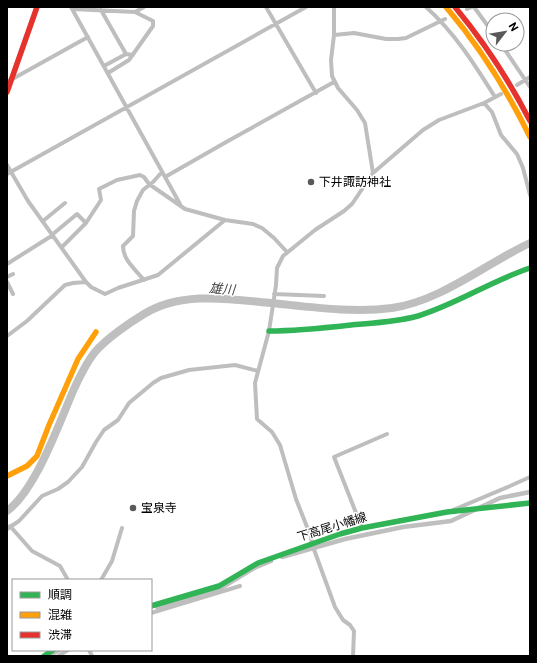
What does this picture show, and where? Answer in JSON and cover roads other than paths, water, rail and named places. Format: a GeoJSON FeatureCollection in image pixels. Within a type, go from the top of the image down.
{"type":"FeatureCollection","features":[{"type":"Feature","properties":{"kind":"main road"},"geometry":{"type":"LineString","coordinates":[[7,92],[9,81],[37,7]]}},
{"type":"Feature","properties":{"kind":"main road"},"geometry":{"type":"LineString","coordinates":[[446,7],[474,41],[494,71],[514,103],[530,137]]}},
{"type":"Feature","properties":{"kind":"main road"},"geometry":{"type":"LineString","coordinates":[[455,7],[476,33],[496,62],[530,121]]}},
{"type":"Feature","properties":{"kind":"main road"},"geometry":{"type":"LineString","coordinates":[[269,331],[288,331],[384,322],[413,317],[426,313],[497,280],[530,268]]}},
{"type":"Feature","properties":{"kind":"main road"},"geometry":{"type":"LineString","coordinates":[[7,476],[27,466],[37,456],[78,359],[96,332]]}},
{"type":"Feature","properties":{"kind":"main road","name":"下高尾小幡線"},"geometry":{"type":"LineString","coordinates":[[152,606],[219,586],[253,565],[362,528],[447,512],[530,503]]}},
{"type":"Feature","properties":{"kind":"street"},"geometry":{"type":"LineString","coordinates":[[136,12],[144,7]]}},
{"type":"Feature","properties":{"kind":"street"},"geometry":{"type":"LineString","coordinates":[[266,7],[316,93]]}},
{"type":"Feature","properties":{"kind":"street"},"geometry":{"type":"LineString","coordinates":[[9,172],[306,7]]}},
{"type":"Feature","properties":{"kind":"street"},"geometry":{"type":"LineString","coordinates":[[334,7],[334,35],[331,60],[331,69],[334,82],[365,123],[373,173]]}},
{"type":"Feature","properties":{"kind":"street"},"geometry":{"type":"LineString","coordinates":[[426,7],[443,20],[495,97]]}},
{"type":"Feature","properties":{"kind":"street"},"geometry":{"type":"LineString","coordinates":[[467,9],[473,7],[485,23]]}},
{"type":"Feature","properties":{"kind":"street"},"geometry":{"type":"LineString","coordinates":[[72,8],[136,12],[153,21],[153,26],[129,60],[108,73]]}},
{"type":"Feature","properties":{"kind":"street"},"geometry":{"type":"LineString","coordinates":[[72,8],[181,204],[185,208],[225,220],[253,224],[262,228],[288,252]]}},
{"type":"Feature","properties":{"kind":"street"},"geometry":{"type":"LineString","coordinates":[[101,10],[126,54]]}},
{"type":"Feature","properties":{"kind":"street"},"geometry":{"type":"LineString","coordinates":[[334,35],[354,33],[386,39],[406,38],[443,20]]}},
{"type":"Feature","properties":{"kind":"street"},"geometry":{"type":"LineString","coordinates":[[9,81],[88,37]]}},
{"type":"Feature","properties":{"kind":"street"},"geometry":{"type":"LineString","coordinates":[[506,52],[530,87]]}},
{"type":"Feature","properties":{"kind":"street"},"geometry":{"type":"LineString","coordinates":[[104,66],[126,54],[133,55]]}},
{"type":"Feature","properties":{"kind":"street"},"geometry":{"type":"LineString","coordinates":[[517,84],[530,77]]}},
{"type":"Feature","properties":{"kind":"street"},"geometry":{"type":"LineString","coordinates":[[165,177],[334,82]]}},
{"type":"Feature","properties":{"kind":"street"},"geometry":{"type":"LineString","coordinates":[[353,656],[354,631],[350,625],[342,620],[335,607],[294,493],[280,445],[272,432],[257,419],[255,383],[269,331],[277,268],[283,256],[315,230],[352,204],[373,173],[423,130],[438,120],[484,103],[500,94]]}},
{"type":"Feature","properties":{"kind":"street"},"geometry":{"type":"LineString","coordinates":[[484,103],[492,112],[501,135],[517,154],[523,168],[530,195]]}},
{"type":"Feature","properties":{"kind":"street"},"geometry":{"type":"LineString","coordinates":[[7,165],[9,172],[28,201],[86,282],[105,294],[118,288],[158,275],[225,220]]}},
{"type":"Feature","properties":{"kind":"street"},"geometry":{"type":"LineString","coordinates":[[144,280],[125,258],[123,246],[133,236],[136,201],[143,190],[162,172]]}},
{"type":"Feature","properties":{"kind":"street"},"geometry":{"type":"LineString","coordinates":[[62,247],[86,223],[101,200],[98,189],[117,180],[140,175],[144,177],[149,184],[172,200],[181,204]]}},
{"type":"Feature","properties":{"kind":"street"},"geometry":{"type":"LineString","coordinates":[[43,221],[65,202]]}},
{"type":"Feature","properties":{"kind":"street"},"geometry":{"type":"LineString","coordinates":[[7,264],[53,235],[77,214],[86,223]]}},
{"type":"Feature","properties":{"kind":"street"},"geometry":{"type":"LineString","coordinates":[[7,277],[13,274]]}},
{"type":"Feature","properties":{"kind":"street"},"geometry":{"type":"LineString","coordinates":[[7,282],[13,294]]}},
{"type":"Feature","properties":{"kind":"street"},"geometry":{"type":"LineString","coordinates":[[7,336],[27,321],[65,285],[86,282]]}},
{"type":"Feature","properties":{"kind":"street"},"geometry":{"type":"LineString","coordinates":[[274,295],[324,296]]}},
{"type":"Feature","properties":{"kind":"street"},"geometry":{"type":"LineString","coordinates":[[67,579],[60,566],[32,551],[9,528],[25,515],[42,496],[58,489],[68,482],[82,467],[104,430],[118,420],[129,403],[153,383],[161,378],[189,370],[211,367],[235,365],[258,371]]}},
{"type":"Feature","properties":{"kind":"street"},"geometry":{"type":"LineString","coordinates":[[362,528],[334,457],[387,434]]}},
{"type":"Feature","properties":{"kind":"street"},"geometry":{"type":"LineString","coordinates":[[447,512],[530,477]]}},
{"type":"Feature","properties":{"kind":"street"},"geometry":{"type":"LineString","coordinates":[[102,579],[112,561],[122,528]]}},
{"type":"Feature","properties":{"kind":"street"},"geometry":{"type":"LineString","coordinates":[[152,613],[240,586]]}},
{"type":"Feature","properties":{"kind":"street"},"geometry":{"type":"LineString","coordinates":[[171,600],[173,607]]}},
{"type":"Feature","properties":{"kind":"waterway","name":"雄川"},"geometry":{"type":"LineString","coordinates":[[7,511],[18,501],[28,488],[37,472],[54,437],[76,384],[92,356],[111,337],[144,314],[174,302],[206,298],[347,310],[392,308],[428,298],[445,290],[530,243]]}},
{"type":"Feature","properties":{"kind":"waterway"},"geometry":{"type":"LineString","coordinates":[[282,557],[345,539],[403,527],[451,521],[500,498],[530,492]]}},
{"type":"Feature","properties":{"kind":"waterway"},"geometry":{"type":"LineString","coordinates":[[157,607],[221,588],[254,568],[271,561]]}},
{"type":"Feature","properties":{"kind":"waterway"},"geometry":{"type":"LineString","coordinates":[[50,655],[57,651]]}},
{"type":"Feature","properties":{"kind":"place","name":"下井諏訪神社"},"geometry":{"type":"Point","coordinates":[311,182]}},
{"type":"Feature","properties":{"kind":"place","name":"宝泉寺"},"geometry":{"type":"Point","coordinates":[133,508]}}]}
